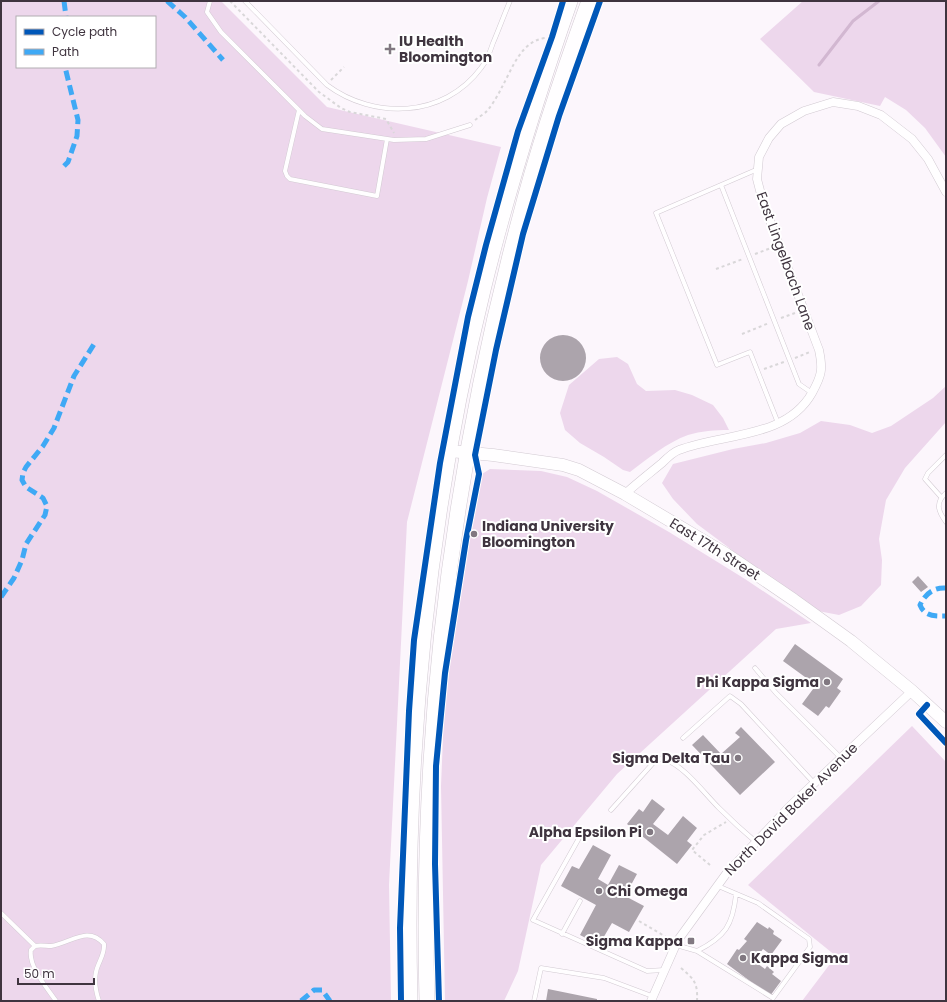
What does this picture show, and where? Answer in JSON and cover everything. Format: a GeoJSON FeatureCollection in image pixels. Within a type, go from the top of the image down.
{"type":"FeatureCollection","features":[{"type":"Feature","properties":{"kind":"highway"},"geometry":{"type":"LineString","coordinates":[[410,1001],[409,851],[416,718],[432,564],[450,451],[482,293],[494,248],[530,121],[570,1]]}},
{"type":"Feature","properties":{"kind":"highway"},"geometry":{"type":"LineString","coordinates":[[427,1001],[427,851],[434,712],[449,569],[467,453],[490,336],[517,225],[551,111],[589,1]]}},
{"type":"Feature","properties":{"kind":"main road","name":"East 17th Street"},"geometry":{"type":"LineString","coordinates":[[450,451],[563,465],[579,470],[625,494],[726,554],[794,600],[851,641],[912,691],[946,722]]}},
{"type":"Feature","properties":{"kind":"street","name":"East Lingelbach Lane"},"geometry":{"type":"LineString","coordinates":[[625,494],[677,450],[701,442],[738,436],[779,424],[796,413],[812,393],[817,384],[822,366],[819,350],[763,202],[757,179],[759,157],[769,138],[781,124],[804,111],[833,102],[858,106],[880,114],[912,139],[928,160],[946,192]]}},
{"type":"Feature","properties":{"kind":"street","name":"North David Baker Avenue"},"geometry":{"type":"LineString","coordinates":[[652,999],[675,945],[726,874],[814,784],[912,691]]}},
{"type":"Feature","properties":{"kind":"lane"},"geometry":{"type":"LineString","coordinates":[[210,1],[207,12],[221,32],[298,110],[322,129],[394,140],[426,139],[470,125]]}},
{"type":"Feature","properties":{"kind":"lane"},"geometry":{"type":"LineString","coordinates":[[245,1],[326,85],[336,92],[357,102],[381,109],[402,110],[421,107],[440,100],[456,91],[482,68],[510,1]]}},
{"type":"Feature","properties":{"kind":"lane"},"geometry":{"type":"LineString","coordinates":[[298,110],[285,171],[290,179],[377,196],[387,139]]}},
{"type":"Feature","properties":{"kind":"lane"},"geometry":{"type":"LineString","coordinates":[[758,169],[656,213],[717,365],[750,352],[779,424]]}},
{"type":"Feature","properties":{"kind":"lane"},"geometry":{"type":"LineString","coordinates":[[721,185],[799,384],[812,393]]}},
{"type":"Feature","properties":{"kind":"lane"},"geometry":{"type":"LineString","coordinates":[[941,497],[925,479],[928,473],[946,455]]}},
{"type":"Feature","properties":{"kind":"lane"},"geometry":{"type":"LineString","coordinates":[[946,493],[941,497],[938,508],[946,522]]}},
{"type":"Feature","properties":{"kind":"lane"},"geometry":{"type":"LineString","coordinates":[[755,668],[776,693],[842,758]]}},
{"type":"Feature","properties":{"kind":"lane"},"geometry":{"type":"LineString","coordinates":[[683,738],[730,696],[741,704],[814,784]]}},
{"type":"Feature","properties":{"kind":"lane"},"geometry":{"type":"LineString","coordinates":[[611,810],[654,762],[662,758],[670,761],[690,778],[730,819],[756,842]]}},
{"type":"Feature","properties":{"kind":"lane"},"geometry":{"type":"LineString","coordinates":[[578,840],[533,920],[647,971],[664,970]]}},
{"type":"Feature","properties":{"kind":"lane"},"geometry":{"type":"LineString","coordinates":[[675,945],[697,951],[773,998],[810,946],[810,939],[758,903],[717,886]]}},
{"type":"Feature","properties":{"kind":"lane"},"geometry":{"type":"LineString","coordinates":[[697,951],[711,944],[729,925],[733,916],[736,894]]}},
{"type":"Feature","properties":{"kind":"lane"},"geometry":{"type":"LineString","coordinates":[[562,934],[580,901]]}},
{"type":"Feature","properties":{"kind":"lane"},"geometry":{"type":"LineString","coordinates":[[1,912],[35,946],[50,946],[84,936],[92,935],[99,938],[104,944],[105,950],[95,978],[99,1001]]}},
{"type":"Feature","properties":{"kind":"lane"},"geometry":{"type":"LineString","coordinates":[[35,946],[31,950],[31,959],[35,970],[56,1001]]}},
{"type":"Feature","properties":{"kind":"lane"},"geometry":{"type":"LineString","coordinates":[[534,1001],[542,968],[604,978],[652,999]]}},
{"type":"Feature","properties":{"kind":"path"},"geometry":{"type":"LineString","coordinates":[[470,125],[486,112],[502,88],[510,69],[520,53],[532,43],[542,38],[550,38]]}},
{"type":"Feature","properties":{"kind":"path"},"geometry":{"type":"LineString","coordinates":[[710,865],[692,850],[704,834],[730,819]]}},
{"type":"Feature","properties":{"kind":"path"},"geometry":{"type":"LineString","coordinates":[[639,921],[666,937]]}},
{"type":"Feature","properties":{"kind":"path"},"geometry":{"type":"LineString","coordinates":[[680,968],[693,978],[697,992],[697,1001]]}},
{"type":"Feature","properties":{"kind":"shaded area"},"geometry":{"type":"Polygon","coordinates":[[[1,1],[221,1],[327,107],[501,147],[407,522],[389,885],[391,1001],[1,1001],[1,1]]]}},
{"type":"Feature","properties":{"kind":"shaded area"},"geometry":{"type":"Polygon","coordinates":[[[803,1],[946,1],[946,157],[925,128],[906,110],[885,97],[880,106],[814,92],[760,39],[803,1]]]}},
{"type":"Feature","properties":{"kind":"shaded area"},"geometry":{"type":"Polygon","coordinates":[[[617,357],[628,364],[637,384],[646,391],[675,390],[692,395],[713,405],[723,418],[729,430],[703,432],[680,438],[658,451],[630,472],[623,470],[580,443],[565,430],[560,413],[569,385],[599,359],[617,357]]]}},
{"type":"Feature","properties":{"kind":"shaded area"},"geometry":{"type":"Polygon","coordinates":[[[946,386],[946,422],[905,468],[886,500],[879,539],[882,560],[881,585],[861,606],[839,615],[818,611],[697,524],[673,499],[662,483],[673,464],[733,449],[766,443],[800,433],[821,421],[850,425],[872,433],[891,426],[933,398],[946,386]]]}},
{"type":"Feature","properties":{"kind":"shaded area"},"geometry":{"type":"Polygon","coordinates":[[[490,469],[541,471],[567,477],[597,491],[669,532],[745,579],[811,623],[776,629],[617,774],[541,865],[518,971],[504,1001],[445,1001],[441,786],[444,713],[458,598],[472,523],[477,486],[482,474],[490,469]]]}},
{"type":"Feature","properties":{"kind":"shaded area"},"geometry":{"type":"Polygon","coordinates":[[[912,726],[946,762],[946,1001],[802,1001],[836,956],[748,885],[912,726]]]}},
{"type":"Feature","properties":{"kind":"building"},"geometry":{"type":"Polygon","coordinates":[[[568,335],[580,341],[585,349],[585,367],[580,375],[572,380],[558,381],[546,375],[541,367],[540,353],[546,341],[554,336],[568,335]]]}},
{"type":"Feature","properties":{"kind":"building"},"geometry":{"type":"Polygon","coordinates":[[[918,576],[928,587],[921,592],[912,582],[918,576]]]}},
{"type":"Feature","properties":{"kind":"building","name":"Phi Kappa Sigma"},"geometry":{"type":"Polygon","coordinates":[[[795,644],[843,679],[837,688],[841,691],[829,708],[826,706],[818,716],[802,704],[816,685],[783,661],[795,644]]]}},
{"type":"Feature","properties":{"kind":"building","name":"Sigma Delta Tau"},"geometry":{"type":"Polygon","coordinates":[[[741,727],[775,762],[740,795],[692,745],[703,735],[721,754],[740,737],[735,733],[741,727]]]}},
{"type":"Feature","properties":{"kind":"building","name":"Alpha Epsilon Pi"},"geometry":{"type":"Polygon","coordinates":[[[652,799],[665,809],[653,824],[668,835],[683,816],[697,828],[687,841],[692,845],[677,864],[627,824],[639,809],[643,812],[652,799]]]}},
{"type":"Feature","properties":{"kind":"building","name":"Chi Omega"},"geometry":{"type":"Polygon","coordinates":[[[593,845],[611,855],[598,879],[608,885],[619,865],[637,874],[625,896],[644,906],[629,932],[612,923],[599,945],[580,935],[596,905],[561,886],[572,866],[579,869],[593,845]]]}},
{"type":"Feature","properties":{"kind":"building","name":"Kappa Sigma"},"geometry":{"type":"Polygon","coordinates":[[[757,922],[768,929],[769,927],[774,931],[773,934],[782,940],[771,955],[763,949],[754,961],[765,969],[767,966],[774,972],[772,974],[781,981],[770,996],[727,964],[737,949],[739,950],[747,941],[744,939],[757,922]]]}},
{"type":"Feature","properties":{"kind":"building"},"geometry":{"type":"Polygon","coordinates":[[[548,989],[597,999],[597,1001],[546,1001],[548,989]]]}},
{"type":"Feature","properties":{"kind":"waterway"},"geometry":{"type":"LineString","coordinates":[[819,65],[853,21],[879,1]]}},
{"type":"Feature","properties":{"kind":"marked path"},"geometry":{"type":"LineString","coordinates":[[64,1],[66,16]]}},
{"type":"Feature","properties":{"kind":"marked path"},"geometry":{"type":"LineString","coordinates":[[167,1],[185,17],[223,60]]}},
{"type":"Feature","properties":{"kind":"marked path"},"geometry":{"type":"LineString","coordinates":[[64,166],[68,162],[77,136],[78,120],[65,68]]}},
{"type":"Feature","properties":{"kind":"marked path"},"geometry":{"type":"LineString","coordinates":[[1,597],[14,578],[22,560],[26,544],[45,515],[47,506],[43,498],[26,487],[22,480],[23,473],[54,428],[74,376],[96,341]]}},
{"type":"Feature","properties":{"kind":"marked path"},"geometry":{"type":"LineString","coordinates":[[946,588],[930,592],[920,605],[928,614],[934,616],[946,616]]}},
{"type":"Feature","properties":{"kind":"marked path"},"geometry":{"type":"LineString","coordinates":[[301,1001],[314,990],[322,990],[330,1001]]}},
{"type":"Feature","properties":{"kind":"cycle path"},"geometry":{"type":"LineString","coordinates":[[401,1001],[400,928],[409,711],[414,640],[440,463],[468,317],[486,245],[518,131],[552,37],[563,1]]}},
{"type":"Feature","properties":{"kind":"cycle path"},"geometry":{"type":"LineString","coordinates":[[439,1001],[435,864],[436,766],[445,673],[466,540],[479,474],[475,455],[496,350],[523,234],[559,116],[600,1]]}},
{"type":"Feature","properties":{"kind":"cycle path"},"geometry":{"type":"LineString","coordinates":[[927,705],[919,714],[946,743]]}},
{"type":"Feature","properties":{"kind":"place","name":"IU Health Bloomington"},"geometry":{"type":"Point","coordinates":[390,49]}},
{"type":"Feature","properties":{"kind":"place","name":"Indiana University Bloomington"},"geometry":{"type":"Point","coordinates":[474,534]}},
{"type":"Feature","properties":{"kind":"place","name":"Phi Kappa Sigma"},"geometry":{"type":"Point","coordinates":[827,682]}},
{"type":"Feature","properties":{"kind":"place","name":"Sigma Delta Tau"},"geometry":{"type":"Point","coordinates":[738,758]}},
{"type":"Feature","properties":{"kind":"place","name":"Alpha Epsilon Pi"},"geometry":{"type":"Point","coordinates":[650,832]}},
{"type":"Feature","properties":{"kind":"place","name":"Chi Omega"},"geometry":{"type":"Point","coordinates":[599,891]}},
{"type":"Feature","properties":{"kind":"place","name":"Sigma Kappa"},"geometry":{"type":"Point","coordinates":[691,941]}},
{"type":"Feature","properties":{"kind":"place","name":"Kappa Sigma"},"geometry":{"type":"Point","coordinates":[743,958]}}]}
